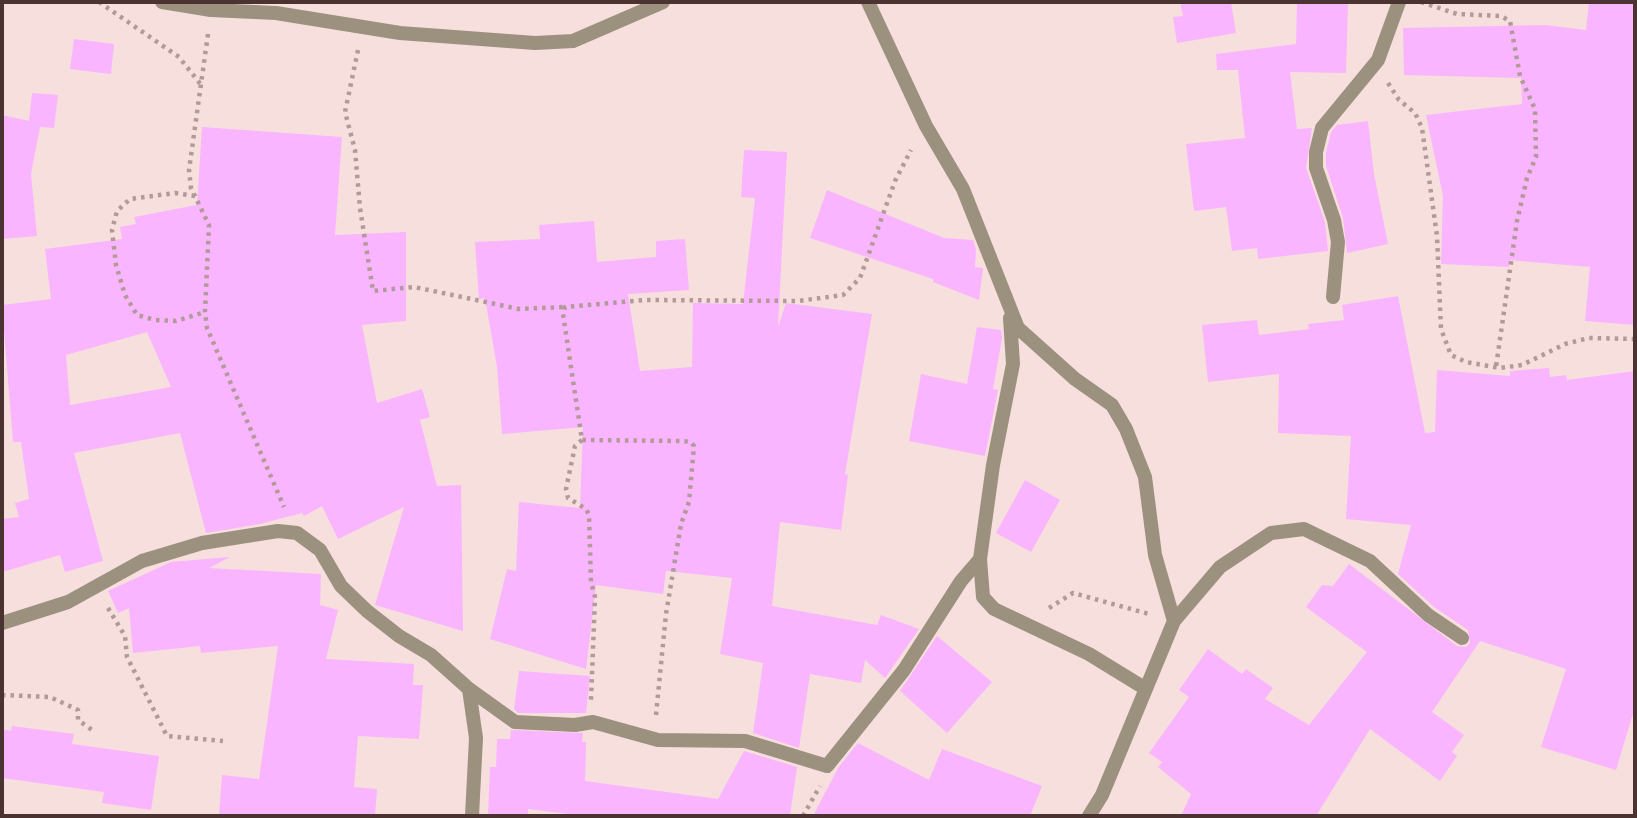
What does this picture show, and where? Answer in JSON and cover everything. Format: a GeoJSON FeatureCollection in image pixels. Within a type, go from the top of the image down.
{"type":"FeatureCollection","features":[{"type":"Feature","properties":{"kind":"street"},"geometry":{"type":"LineString","coordinates":[[162,2],[211,10],[276,13],[363,28],[535,43],[572,41],[663,2]]}},
{"type":"Feature","properties":{"kind":"street"},"geometry":{"type":"LineString","coordinates":[[868,2],[926,126],[963,189],[1018,328],[1075,379],[1112,405],[1126,429],[1145,477],[1155,555],[1174,621]]}},
{"type":"Feature","properties":{"kind":"street"},"geometry":{"type":"LineString","coordinates":[[1333,297],[1338,242],[1334,220],[1316,168],[1316,152],[1322,128],[1378,60],[1398,2]]}},
{"type":"Feature","properties":{"kind":"street"},"geometry":{"type":"LineString","coordinates":[[1009,304],[1013,365],[993,465],[980,559],[983,597],[994,609],[1021,625],[1089,654],[1146,689]]}},
{"type":"Feature","properties":{"kind":"street"},"geometry":{"type":"LineString","coordinates":[[1089,816],[1102,795],[1174,621],[1220,567],[1271,533],[1304,529],[1370,561],[1428,615],[1462,638]]}},
{"type":"Feature","properties":{"kind":"street"},"geometry":{"type":"LineString","coordinates":[[2,623],[68,601],[142,561],[202,543],[278,531],[298,533],[320,550],[341,586],[367,611],[399,636],[431,655],[469,689],[515,722],[575,725],[593,722],[658,740],[745,741],[827,766],[904,670],[961,581],[980,559]]}},
{"type":"Feature","properties":{"kind":"street"},"geometry":{"type":"LineString","coordinates":[[469,689],[476,738],[472,816]]}},
{"type":"Feature","properties":{"kind":"path"},"geometry":{"type":"LineString","coordinates":[[99,2],[179,57],[203,86]]}},
{"type":"Feature","properties":{"kind":"path"},"geometry":{"type":"LineString","coordinates":[[1421,2],[1457,14],[1501,16],[1510,21],[1520,76],[1535,109],[1536,157],[1527,178],[1517,221],[1496,367]]}},
{"type":"Feature","properties":{"kind":"path"},"geometry":{"type":"LineString","coordinates":[[211,10],[203,86],[189,170],[196,196],[209,225],[205,312],[207,328],[298,533]]}},
{"type":"Feature","properties":{"kind":"path"},"geometry":{"type":"LineString","coordinates":[[363,28],[345,112],[355,150],[360,208],[373,291],[414,287],[519,309],[645,300],[798,301],[842,295],[860,278],[895,181],[926,126]]}},
{"type":"Feature","properties":{"kind":"path"},"geometry":{"type":"LineString","coordinates":[[1378,60],[1388,83],[1399,100],[1415,113],[1422,128],[1432,184],[1443,340],[1451,355],[1496,367],[1522,365],[1565,344],[1589,338],[1635,339]]}},
{"type":"Feature","properties":{"kind":"path"},"geometry":{"type":"LineString","coordinates":[[196,196],[174,193],[130,199],[117,211],[112,230],[116,265],[125,295],[137,315],[155,320],[176,321],[205,312]]}},
{"type":"Feature","properties":{"kind":"path"},"geometry":{"type":"LineString","coordinates":[[565,307],[563,314],[582,440]]}},
{"type":"Feature","properties":{"kind":"path"},"geometry":{"type":"LineString","coordinates":[[593,722],[591,705],[595,661],[591,640],[595,597],[591,582],[589,515],[586,509],[569,498],[566,489],[575,446],[582,440],[691,442],[694,446],[689,502],[681,524],[657,690],[658,740]]}},
{"type":"Feature","properties":{"kind":"path"},"geometry":{"type":"LineString","coordinates":[[93,587],[125,636],[127,657],[167,736],[223,741]]}},
{"type":"Feature","properties":{"kind":"path"},"geometry":{"type":"LineString","coordinates":[[1021,625],[1073,593],[1174,621]]}},
{"type":"Feature","properties":{"kind":"path"},"geometry":{"type":"LineString","coordinates":[[2,695],[50,697],[78,710],[78,720],[92,730]]}},
{"type":"Feature","properties":{"kind":"path"},"geometry":{"type":"LineString","coordinates":[[803,816],[820,787],[827,766]]}},
{"type":"Feature","properties":{"kind":"building"},"geometry":{"type":"Polygon","coordinates":[[[1180,2],[1231,2],[1236,33],[1177,43],[1173,17],[1183,16],[1180,2]]]}},
{"type":"Feature","properties":{"kind":"building"},"geometry":{"type":"Polygon","coordinates":[[[1297,2],[1348,2],[1346,73],[1290,72],[1297,129],[1312,128],[1306,168],[1325,222],[1328,251],[1258,259],[1257,248],[1232,251],[1226,207],[1194,211],[1186,144],[1245,138],[1238,70],[1217,70],[1216,54],[1296,44],[1297,2]]]}},
{"type":"Feature","properties":{"kind":"building"},"geometry":{"type":"Polygon","coordinates":[[[1589,2],[1635,2],[1635,325],[1585,321],[1590,267],[1509,260],[1509,267],[1441,264],[1443,196],[1426,115],[1522,104],[1521,78],[1404,75],[1403,28],[1545,25],[1586,30],[1589,2]]]}},
{"type":"Feature","properties":{"kind":"building"},"geometry":{"type":"Polygon","coordinates":[[[74,39],[114,44],[111,74],[70,69],[74,39]]]}},
{"type":"Feature","properties":{"kind":"building"},"geometry":{"type":"Polygon","coordinates":[[[32,93],[58,95],[54,128],[40,127],[31,174],[37,236],[2,239],[2,115],[29,121],[32,93]]]}},
{"type":"Feature","properties":{"kind":"building"},"geometry":{"type":"Polygon","coordinates":[[[1368,121],[1374,174],[1388,244],[1347,253],[1343,218],[1326,166],[1326,153],[1331,132],[1337,125],[1368,121]]]}},
{"type":"Feature","properties":{"kind":"building"},"geometry":{"type":"Polygon","coordinates":[[[202,127],[342,137],[335,235],[406,232],[406,321],[362,325],[377,403],[422,389],[430,417],[420,420],[437,486],[461,485],[463,631],[375,605],[404,507],[338,539],[322,506],[304,516],[302,513],[260,524],[206,533],[180,433],[74,453],[103,561],[65,572],[60,555],[2,572],[2,519],[19,517],[15,503],[29,499],[21,442],[13,442],[2,305],[51,299],[45,249],[122,239],[120,227],[136,224],[134,217],[197,205],[202,127]],[[147,332],[66,355],[70,405],[171,387],[147,332]]]}},
{"type":"Feature","properties":{"kind":"building"},"geometry":{"type":"Polygon","coordinates":[[[744,150],[787,152],[778,327],[786,303],[872,314],[845,474],[848,475],[841,530],[780,522],[772,606],[877,625],[881,615],[919,629],[885,678],[865,660],[861,683],[810,674],[799,748],[753,733],[763,663],[720,654],[732,578],[666,571],[663,594],[596,585],[586,669],[490,639],[507,569],[516,571],[519,502],[580,508],[583,427],[502,434],[497,367],[485,298],[479,299],[475,242],[540,239],[539,225],[594,221],[597,262],[656,257],[656,241],[685,239],[689,290],[628,294],[640,371],[692,367],[693,303],[743,304],[755,198],[741,197],[744,150]]]}},
{"type":"Feature","properties":{"kind":"building"},"geometry":{"type":"Polygon","coordinates":[[[827,190],[944,238],[973,240],[976,249],[975,267],[983,268],[979,300],[933,282],[933,279],[810,238],[827,190]]]}},
{"type":"Feature","properties":{"kind":"building"},"geometry":{"type":"Polygon","coordinates":[[[1398,296],[1425,433],[1435,432],[1437,370],[1510,376],[1510,371],[1549,368],[1550,377],[1566,375],[1567,380],[1635,371],[1635,707],[1616,770],[1541,747],[1566,669],[1480,641],[1432,712],[1464,735],[1452,752],[1457,756],[1440,781],[1370,729],[1316,816],[1181,816],[1191,794],[1158,767],[1162,762],[1149,753],[1189,697],[1179,690],[1208,649],[1242,674],[1246,669],[1273,688],[1265,699],[1309,725],[1367,652],[1306,607],[1322,585],[1333,586],[1349,564],[1457,646],[1466,647],[1470,643],[1468,630],[1434,607],[1398,574],[1411,525],[1346,519],[1351,436],[1278,433],[1279,374],[1208,382],[1202,325],[1257,320],[1259,335],[1309,329],[1308,324],[1344,320],[1342,305],[1398,296]]]}},
{"type":"Feature","properties":{"kind":"building"},"geometry":{"type":"Polygon","coordinates":[[[977,327],[1001,330],[1002,338],[993,389],[998,390],[985,456],[909,441],[921,374],[967,384],[977,327]]]}},
{"type":"Feature","properties":{"kind":"building"},"geometry":{"type":"Polygon","coordinates":[[[1025,480],[1060,500],[1031,552],[996,533],[1025,480]]]}},
{"type":"Feature","properties":{"kind":"building"},"geometry":{"type":"Polygon","coordinates":[[[230,557],[209,568],[321,574],[320,605],[338,610],[326,659],[414,664],[413,685],[423,685],[419,739],[358,736],[354,787],[377,789],[375,816],[219,816],[222,775],[259,779],[278,646],[201,653],[200,646],[133,653],[129,608],[118,613],[108,591],[171,562],[230,557]]]}},
{"type":"Feature","properties":{"kind":"building"},"geometry":{"type":"Polygon","coordinates":[[[937,636],[992,682],[947,733],[900,691],[937,636]]]}},
{"type":"Feature","properties":{"kind":"building"},"geometry":{"type":"Polygon","coordinates":[[[519,671],[590,676],[586,713],[518,713],[514,709],[519,671]]]}},
{"type":"Feature","properties":{"kind":"building"},"geometry":{"type":"Polygon","coordinates":[[[12,726],[74,734],[72,744],[159,756],[151,810],[102,803],[104,792],[2,778],[2,729],[11,731],[12,726]]]}},
{"type":"Feature","properties":{"kind":"building"},"geometry":{"type":"Polygon","coordinates":[[[511,730],[583,733],[582,742],[586,742],[585,781],[718,799],[744,751],[797,767],[790,816],[584,816],[528,809],[528,816],[488,816],[490,767],[496,767],[497,739],[510,739],[511,730]]]}},
{"type":"Feature","properties":{"kind":"building"},"geometry":{"type":"Polygon","coordinates":[[[858,743],[929,780],[942,749],[1042,786],[1030,816],[813,816],[838,768],[858,743]]]}}]}
